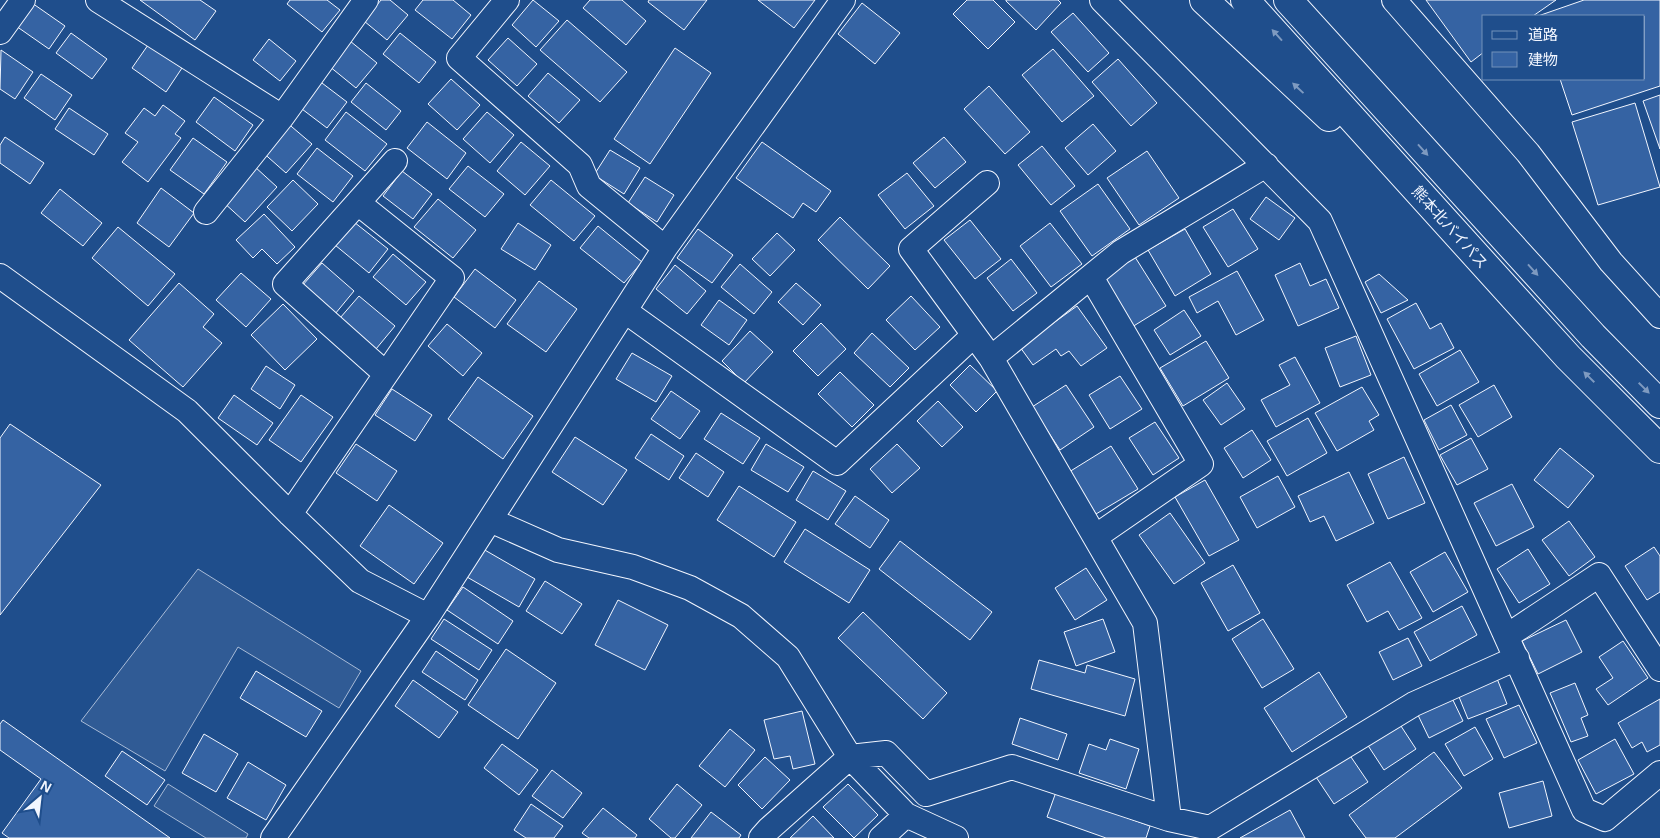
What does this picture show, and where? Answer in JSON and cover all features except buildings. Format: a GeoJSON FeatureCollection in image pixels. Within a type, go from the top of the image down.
{"type":"FeatureCollection","features":[{"type":"Feature","properties":{"kind":"highway"},"geometry":{"type":"LineString","coordinates":[[1204,0],[1316,104],[1568,357]]}},
{"type":"Feature","properties":{"kind":"highway","name":"熊本北バイパス"},"geometry":{"type":"LineString","coordinates":[[1245,0],[1568,357],[1660,449]]}},
{"type":"Feature","properties":{"kind":"highway"},"geometry":{"type":"LineString","coordinates":[[1288,0],[1593,336],[1660,404]]}},
{"type":"Feature","properties":{"kind":"highway"},"geometry":{"type":"LineString","coordinates":[[1310,0],[1390,114]]}},
{"type":"Feature","properties":{"kind":"street"},"geometry":{"type":"LineString","coordinates":[[0,32],[24,0]]}},
{"type":"Feature","properties":{"kind":"street"},"geometry":{"type":"LineString","coordinates":[[98,0],[282,117]]}},
{"type":"Feature","properties":{"kind":"street"},"geometry":{"type":"LineString","coordinates":[[206,212],[282,117],[366,0]]}},
{"type":"Feature","properties":{"kind":"street"},"geometry":{"type":"LineString","coordinates":[[507,0],[459,58],[580,165],[589,186],[665,248]]}},
{"type":"Feature","properties":{"kind":"street"},"geometry":{"type":"LineString","coordinates":[[273,838],[428,616],[665,248],[843,0]]}},
{"type":"Feature","properties":{"kind":"street"},"geometry":{"type":"LineString","coordinates":[[1102,0],[1320,220],[1584,810],[1604,819],[1660,773]]}},
{"type":"Feature","properties":{"kind":"street"},"geometry":{"type":"LineString","coordinates":[[1394,0],[1528,153],[1611,262],[1660,316]]}},
{"type":"Feature","properties":{"kind":"street"},"geometry":{"type":"LineString","coordinates":[[386,374],[285,284],[395,161]]}},
{"type":"Feature","properties":{"kind":"street"},"geometry":{"type":"LineString","coordinates":[[991,358],[1121,252],[1266,165]]}},
{"type":"Feature","properties":{"kind":"street"},"geometry":{"type":"LineString","coordinates":[[987,183],[911,249],[991,358],[1145,623],[1168,819]]}},
{"type":"Feature","properties":{"kind":"street"},"geometry":{"type":"LineString","coordinates":[[290,514],[452,278],[358,203]]}},
{"type":"Feature","properties":{"kind":"street"},"geometry":{"type":"LineString","coordinates":[[0,276],[187,411],[360,581],[428,616]]}},
{"type":"Feature","properties":{"kind":"street"},"geometry":{"type":"LineString","coordinates":[[1091,277],[1201,464],[1095,537]]}},
{"type":"Feature","properties":{"kind":"street"},"geometry":{"type":"LineString","coordinates":[[625,311],[837,463],[974,335]]}},
{"type":"Feature","properties":{"kind":"street"},"geometry":{"type":"LineString","coordinates":[[490,520],[558,550],[634,567],[690,588],[741,616],[788,657],[850,757],[906,814],[956,838]]}},
{"type":"Feature","properties":{"kind":"street"},"geometry":{"type":"LineString","coordinates":[[1507,636],[1599,575],[1660,669]]}},
{"type":"Feature","properties":{"kind":"street"},"geometry":{"type":"LineString","coordinates":[[761,838],[850,757],[886,753],[926,794],[1012,767],[1168,819],[1210,828],[1414,704],[1517,658]]}},
{"type":"Feature","properties":{"kind":"street"},"geometry":{"type":"LineString","coordinates":[[880,838],[906,814]]}},
{"type":"Feature","properties":{"kind":"shaded area"},"geometry":{"type":"Polygon","coordinates":[[[198,569],[361,671],[339,708],[238,647],[165,771],[81,721],[198,569]]]}},
{"type":"Feature","properties":{"kind":"shaded area"},"geometry":{"type":"Polygon","coordinates":[[[168,784],[248,834],[246,838],[206,838],[154,806],[168,784]]]}}]}
